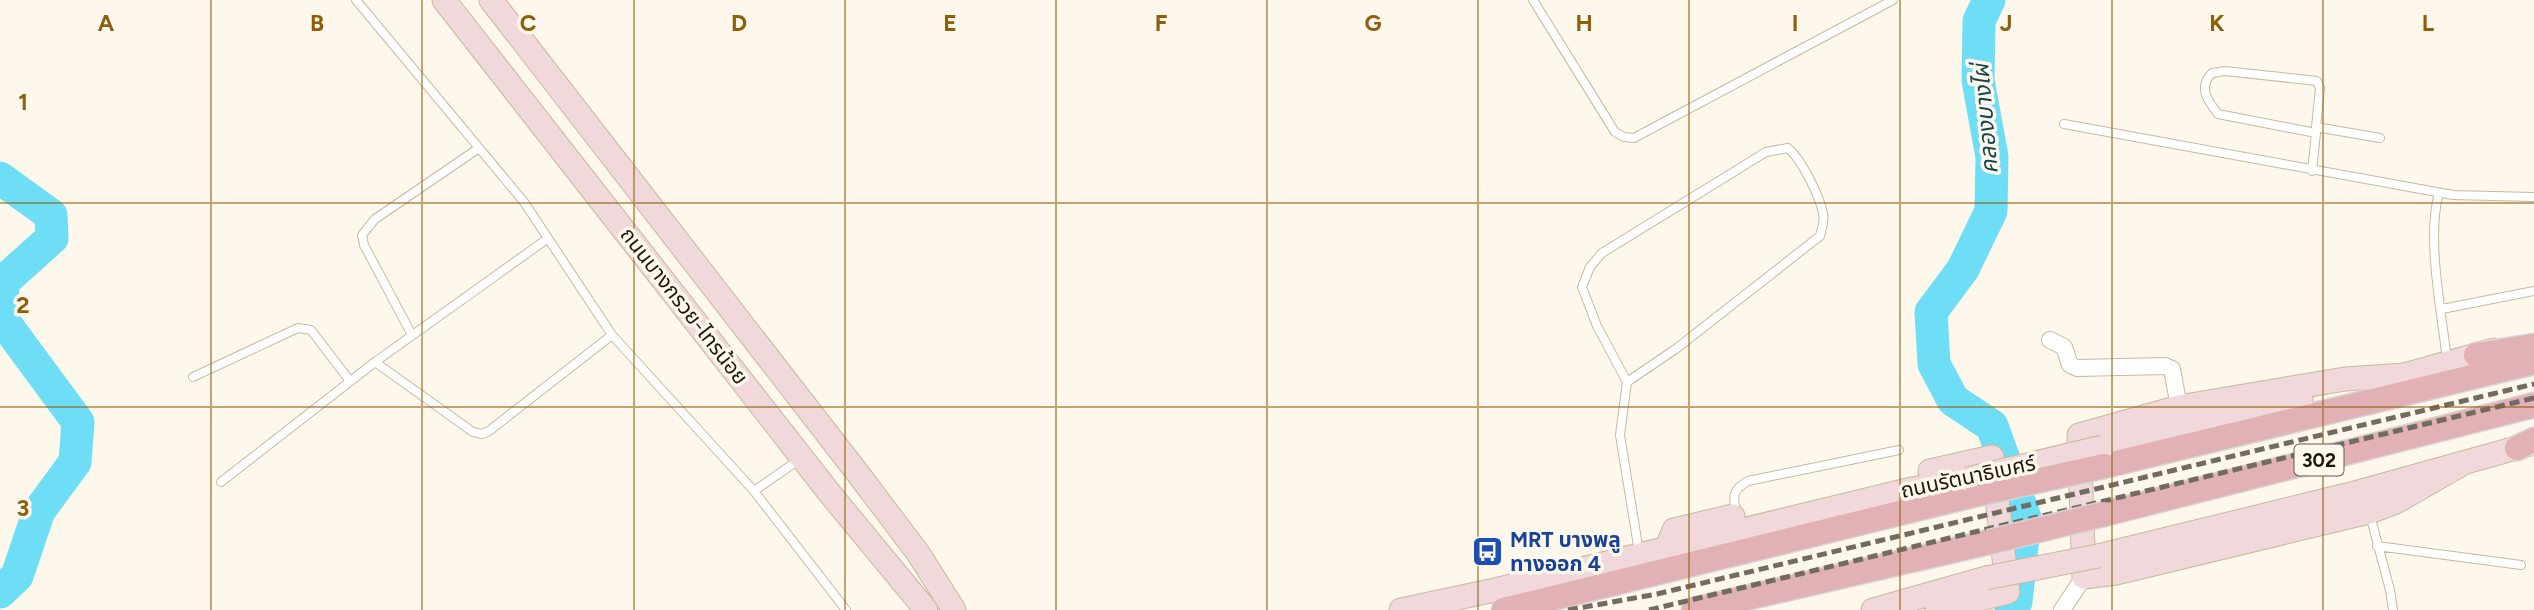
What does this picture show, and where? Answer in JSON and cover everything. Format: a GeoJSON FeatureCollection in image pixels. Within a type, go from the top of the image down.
{"type":"FeatureCollection","features":[{"type":"Feature","properties":{"kind":"main road","name":"ถนนบางกรวย-ไทรน้อย"},"geometry":{"type":"LineString","coordinates":[[444,0],[922,608]]}},
{"type":"Feature","properties":{"kind":"main road","name":"ถนนบางกรวย-ไทรน้อย"},"geometry":{"type":"LineString","coordinates":[[491,0],[918,553],[954,610]]}},
{"type":"Feature","properties":{"kind":"main road","name":"ถนนรัตนาธิเบศร์"},"geometry":{"type":"LineString","coordinates":[[2104,457],[2534,338]]}},
{"type":"Feature","properties":{"kind":"main road"},"geometry":{"type":"LineString","coordinates":[[2476,355],[2534,346]]}},
{"type":"Feature","properties":{"kind":"main road","name":"ถนนรัตนาธิเบศร์"},"geometry":{"type":"LineString","coordinates":[[1504,610],[1972,486],[2534,362]]}},
{"type":"Feature","properties":{"kind":"main road"},"geometry":{"type":"LineString","coordinates":[[2405,375],[2344,379],[2179,407],[2079,435],[2084,577],[2116,573],[2369,512],[2396,502],[2462,464]]}},
{"type":"Feature","properties":{"kind":"main road","name":"302"},"geometry":{"type":"LineString","coordinates":[[1695,610],[2104,514],[2534,405]]}},
{"type":"Feature","properties":{"kind":"main road","name":"302"},"geometry":{"type":"LineString","coordinates":[[1873,610],[1986,578],[2098,556],[2351,494],[2528,444]]}},
{"type":"Feature","properties":{"kind":"main road"},"geometry":{"type":"LineString","coordinates":[[1666,549],[1674,530],[1992,457],[2007,592],[1937,610]]}},
{"type":"Feature","properties":{"kind":"main road","name":"ถนนรัตนาธิเบศร์"},"geometry":{"type":"LineString","coordinates":[[1401,610],[1640,556],[1912,489],[1972,486]]}},
{"type":"Feature","properties":{"kind":"main road"},"geometry":{"type":"LineString","coordinates":[[918,553],[969,610]]}},
{"type":"Feature","properties":{"kind":"street"},"geometry":{"type":"LineString","coordinates":[[2050,340],[2064,347],[2070,365],[2077,368],[2165,366],[2172,369],[2179,407]]}},
{"type":"Feature","properties":{"kind":"street"},"geometry":{"type":"LineString","coordinates":[[2062,610],[2084,577]]}},
{"type":"Feature","properties":{"kind":"lane"},"geometry":{"type":"LineString","coordinates":[[356,0],[524,202],[612,335],[754,491],[846,610]]}},
{"type":"Feature","properties":{"kind":"lane"},"geometry":{"type":"LineString","coordinates":[[1534,0],[1615,132],[1634,138],[1893,0]]}},
{"type":"Feature","properties":{"kind":"lane"},"geometry":{"type":"LineString","coordinates":[[2312,171],[2316,130],[2320,88],[2317,81],[2225,72],[2212,73],[2207,78],[2204,86],[2206,95],[2218,114],[2316,130],[2380,138]]}},
{"type":"Feature","properties":{"kind":"lane"},"geometry":{"type":"LineString","coordinates":[[2064,124],[2439,193],[2534,197]]}},
{"type":"Feature","properties":{"kind":"lane"},"geometry":{"type":"LineString","coordinates":[[412,335],[363,245],[362,235],[375,219],[479,148]]}},
{"type":"Feature","properties":{"kind":"lane"},"geometry":{"type":"LineString","coordinates":[[1627,382],[1677,348],[1820,236],[1824,222],[1823,211],[1798,157],[1788,148],[1766,152],[1602,253],[1590,267],[1582,287],[1597,326],[1627,382],[1620,435],[1640,556]]}},
{"type":"Feature","properties":{"kind":"lane"},"geometry":{"type":"LineString","coordinates":[[2439,193],[2434,220],[2434,252],[2447,364]]}},
{"type":"Feature","properties":{"kind":"lane"},"geometry":{"type":"LineString","coordinates":[[221,482],[374,362],[547,239]]}},
{"type":"Feature","properties":{"kind":"lane"},"geometry":{"type":"LineString","coordinates":[[2442,309],[2534,291]]}},
{"type":"Feature","properties":{"kind":"lane"},"geometry":{"type":"LineString","coordinates":[[193,377],[298,328],[311,330],[350,381]]}},
{"type":"Feature","properties":{"kind":"lane"},"geometry":{"type":"LineString","coordinates":[[374,362],[473,432],[482,434],[612,335]]}},
{"type":"Feature","properties":{"kind":"lane"},"geometry":{"type":"LineString","coordinates":[[1736,515],[1736,488],[1748,481],[1899,450]]}},
{"type":"Feature","properties":{"kind":"lane"},"geometry":{"type":"LineString","coordinates":[[754,491],[802,458]]}},
{"type":"Feature","properties":{"kind":"lane"},"geometry":{"type":"LineString","coordinates":[[2369,512],[2393,610]]}},
{"type":"Feature","properties":{"kind":"lane"},"geometry":{"type":"LineString","coordinates":[[2377,546],[2521,565]]}},
{"type":"Feature","properties":{"kind":"waterway","name":"คลองบางไผ่"},"geometry":{"type":"LineString","coordinates":[[1989,0],[1979,21],[1978,80],[1992,157],[1991,211],[1963,269],[1931,312],[1934,364],[1953,400],[1992,426],[2025,518],[2016,602],[2011,610]]}},
{"type":"Feature","properties":{"kind":"waterway"},"geometry":{"type":"LineString","coordinates":[[0,178],[51,215],[52,238],[3,282],[2,319],[78,422],[75,462],[39,511],[17,576],[0,592]]}},
{"type":"Feature","properties":{"kind":"railway"},"geometry":{"type":"LineString","coordinates":[[1568,610],[1657,594],[2534,384]]}},
{"type":"Feature","properties":{"kind":"railway"},"geometry":{"type":"LineString","coordinates":[[1649,610],[2534,398]]}},
{"type":"Feature","properties":{"kind":"place","name":"MRT บางพลู ทางออก 4"},"geometry":{"type":"Point","coordinates":[1487,552]}}]}
